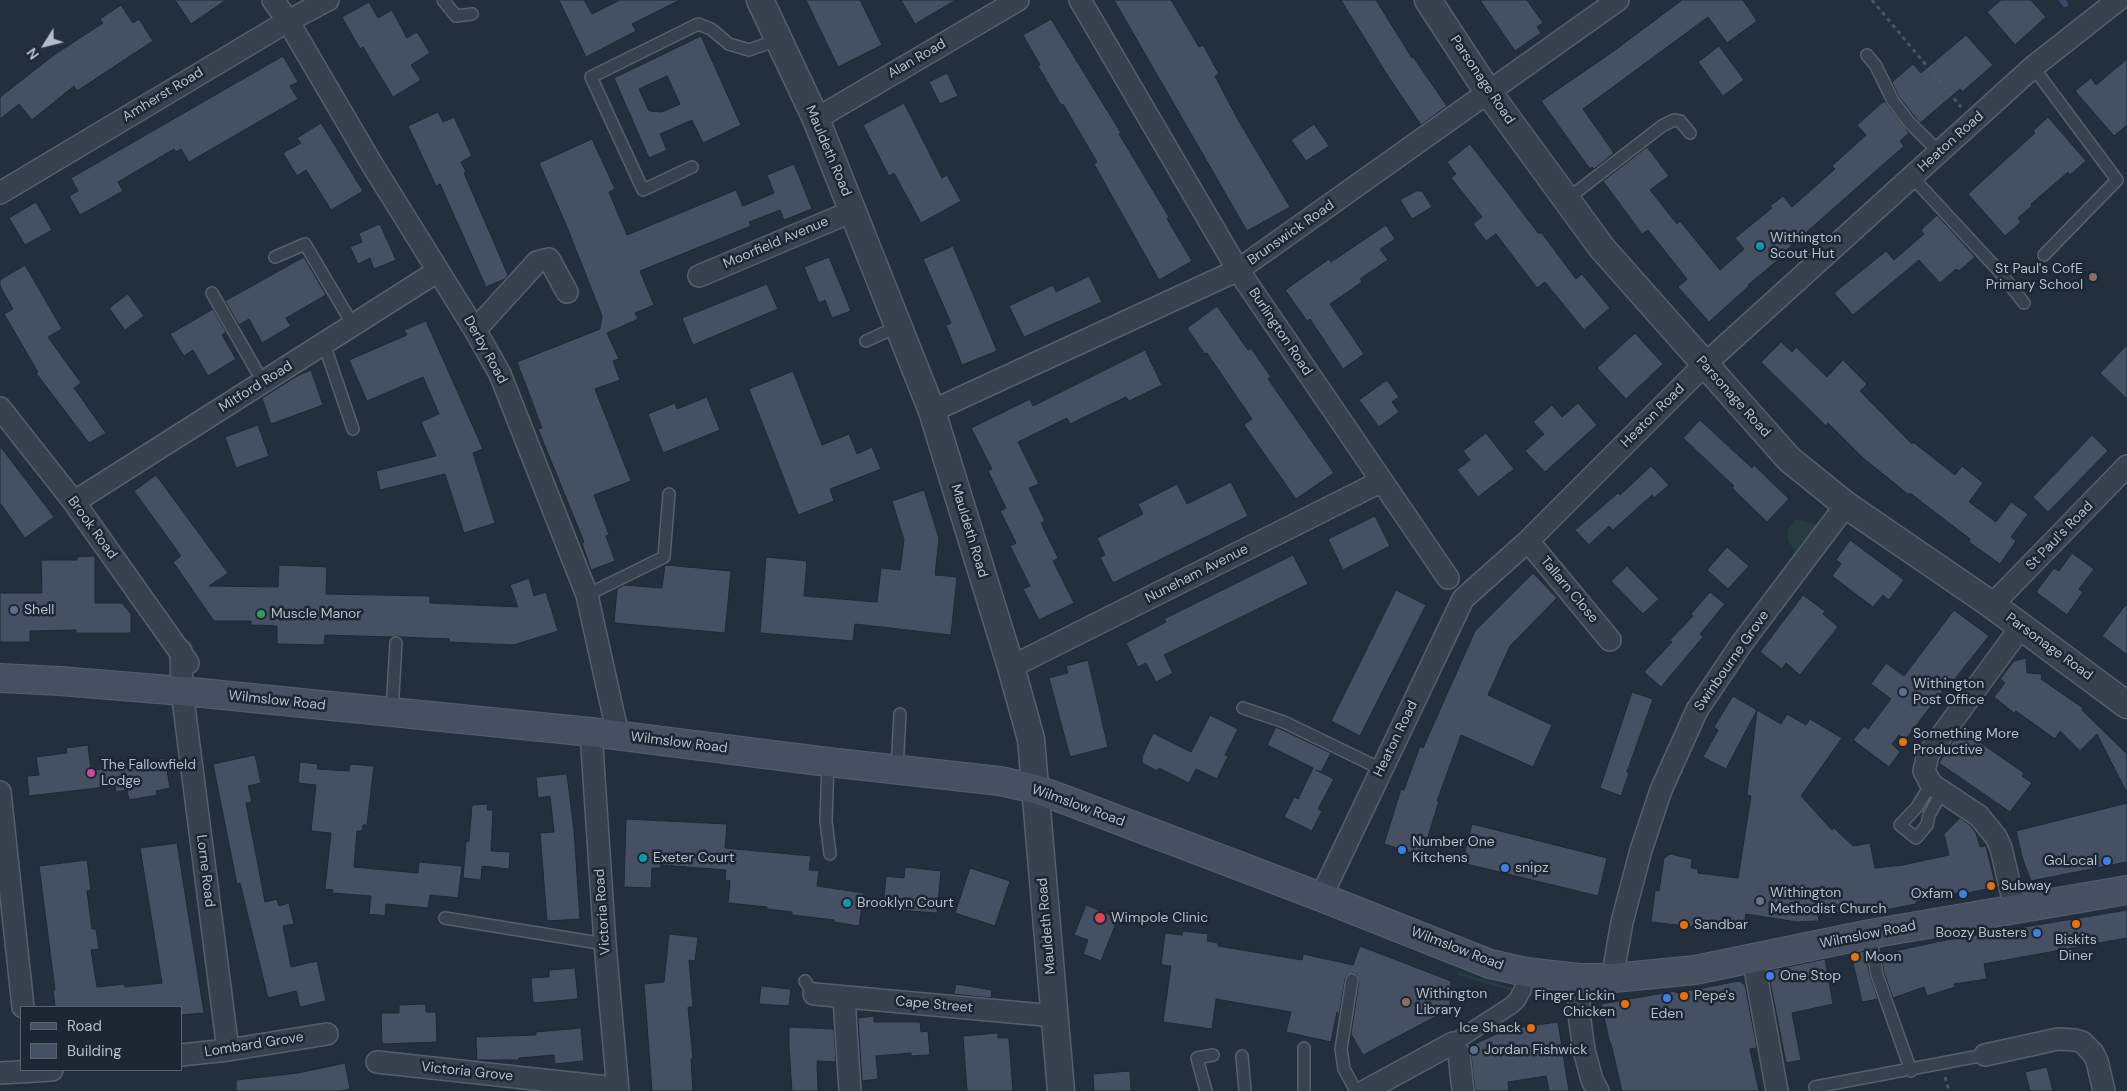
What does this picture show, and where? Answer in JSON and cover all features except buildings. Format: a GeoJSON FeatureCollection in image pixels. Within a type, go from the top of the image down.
{"type":"FeatureCollection","features":[{"type":"Feature","properties":{"kind":"main road","name":"Wilmslow Road"},"geometry":{"type":"LineString","coordinates":[[0,678],[60,681],[194,693],[591,732],[828,762],[1000,780],[1036,789],[1321,897],[1490,964],[1526,972],[1579,978],[1614,978],[1694,970],[1870,934],[2127,890]]}},
{"type":"Feature","properties":{"kind":"street","name":"Derby Road"},"geometry":{"type":"LineString","coordinates":[[273,0],[288,21],[373,166],[475,330],[500,374],[587,595],[618,735]]}},
{"type":"Feature","properties":{"kind":"street","name":"Amherst Road"},"geometry":{"type":"LineString","coordinates":[[0,193],[288,21],[328,0]]}},
{"type":"Feature","properties":{"kind":"street","name":"Mauldeth Road"},"geometry":{"type":"LineString","coordinates":[[760,0],[816,119],[932,410],[1032,739],[1061,1091]]}},
{"type":"Feature","properties":{"kind":"street","name":"Alan Road"},"geometry":{"type":"LineString","coordinates":[[816,119],[1018,0]]}},
{"type":"Feature","properties":{"kind":"street","name":"Burlington Road"},"geometry":{"type":"LineString","coordinates":[[1080,0],[1238,270],[1448,578]]}},
{"type":"Feature","properties":{"kind":"street","name":"Parsonage Road"},"geometry":{"type":"LineString","coordinates":[[1428,0],[1488,92],[1602,248],[1789,459],[1846,505],[2021,626],[2127,705]]}},
{"type":"Feature","properties":{"kind":"street","name":"Brunswick Road"},"geometry":{"type":"LineString","coordinates":[[932,410],[1238,270],[1618,0]]}},
{"type":"Feature","properties":{"kind":"street","name":"Heaton Road"},"geometry":{"type":"LineString","coordinates":[[1321,897],[1463,599],[1528,541],[1704,365],[2033,67],[2118,0]]}},
{"type":"Feature","properties":{"kind":"street","name":"Moorfield Avenue"},"geometry":{"type":"LineString","coordinates":[[699,276],[853,211]]}},
{"type":"Feature","properties":{"kind":"street"},"geometry":{"type":"LineString","coordinates":[[475,330],[537,262],[549,259],[567,292]]}},
{"type":"Feature","properties":{"kind":"street","name":"Mitford Road"},"geometry":{"type":"LineString","coordinates":[[74,502],[438,271]]}},
{"type":"Feature","properties":{"kind":"street","name":"Brook Road"},"geometry":{"type":"LineString","coordinates":[[0,408],[74,502],[180,651],[194,693]]}},
{"type":"Feature","properties":{"kind":"street","name":"St Paul's Road"},"geometry":{"type":"LineString","coordinates":[[1992,606],[2127,466]]}},
{"type":"Feature","properties":{"kind":"street","name":"Nuneham Avenue"},"geometry":{"type":"LineString","coordinates":[[1011,667],[1382,481]]}},
{"type":"Feature","properties":{"kind":"street","name":"Swinbourne Grove"},"geometry":{"type":"LineString","coordinates":[[1614,978],[1622,922],[1641,850],[1661,790],[1697,710],[1742,643],[1846,505]]}},
{"type":"Feature","properties":{"kind":"street","name":"Tallarn Close"},"geometry":{"type":"LineString","coordinates":[[1528,541],[1610,640]]}},
{"type":"Feature","properties":{"kind":"street"},"geometry":{"type":"LineString","coordinates":[[2015,908],[2001,848],[1996,837],[1979,816],[1937,788],[1924,771],[1928,754],[2021,626]]}},
{"type":"Feature","properties":{"kind":"street","name":"Lorne Road"},"geometry":{"type":"LineString","coordinates":[[194,693],[228,1050]]}},
{"type":"Feature","properties":{"kind":"street","name":"Victoria Road"},"geometry":{"type":"LineString","coordinates":[[591,732],[617,1089]]}},
{"type":"Feature","properties":{"kind":"street"},"geometry":{"type":"LineString","coordinates":[[0,792],[23,1006]]}},
{"type":"Feature","properties":{"kind":"street"},"geometry":{"type":"LineString","coordinates":[[1753,957],[1777,1091]]}},
{"type":"Feature","properties":{"kind":"street"},"geometry":{"type":"LineString","coordinates":[[1579,978],[1579,1014],[1584,1050],[1592,1080],[1598,1091]]}},
{"type":"Feature","properties":{"kind":"street","name":"Cape Street"},"geometry":{"type":"LineString","coordinates":[[809,987],[844,997],[1055,1016]]}},
{"type":"Feature","properties":{"kind":"street"},"geometry":{"type":"LineString","coordinates":[[1365,1091],[1453,1043],[1512,1005],[1523,989]]}},
{"type":"Feature","properties":{"kind":"street"},"geometry":{"type":"LineString","coordinates":[[844,997],[850,1091]]}},
{"type":"Feature","properties":{"kind":"street","name":"Lombard Grove"},"geometry":{"type":"LineString","coordinates":[[182,1055],[228,1050],[327,1034]]}},
{"type":"Feature","properties":{"kind":"street"},"geometry":{"type":"LineString","coordinates":[[1985,1055],[2058,1040],[2075,1040],[2087,1047],[2097,1061],[2104,1091]]}},
{"type":"Feature","properties":{"kind":"street"},"geometry":{"type":"LineString","coordinates":[[1453,1043],[1459,1054],[1463,1091]]}},
{"type":"Feature","properties":{"kind":"street","name":"Victoria Grove"},"geometry":{"type":"LineString","coordinates":[[377,1062],[617,1089]]}},
{"type":"Feature","properties":{"kind":"street"},"geometry":{"type":"LineString","coordinates":[[0,1073],[30,1071]]}},
{"type":"Feature","properties":{"kind":"lane"},"geometry":{"type":"LineString","coordinates":[[443,0],[456,16],[472,14]]}},
{"type":"Feature","properties":{"kind":"lane"},"geometry":{"type":"LineString","coordinates":[[692,167],[643,190],[591,77],[698,24],[711,29],[728,44],[749,50],[780,39]]}},
{"type":"Feature","properties":{"kind":"lane"},"geometry":{"type":"LineString","coordinates":[[1866,55],[1876,66],[1893,101],[1909,122],[1940,152]]}},
{"type":"Feature","properties":{"kind":"lane"},"geometry":{"type":"LineString","coordinates":[[2033,67],[2116,180],[2044,255]]}},
{"type":"Feature","properties":{"kind":"lane"},"geometry":{"type":"LineString","coordinates":[[1566,200],[1662,126],[1674,120],[1680,121],[1690,133]]}},
{"type":"Feature","properties":{"kind":"lane"},"geometry":{"type":"LineString","coordinates":[[1912,177],[1999,270],[2024,303]]}},
{"type":"Feature","properties":{"kind":"lane"},"geometry":{"type":"LineString","coordinates":[[275,258],[305,244],[353,325]]}},
{"type":"Feature","properties":{"kind":"lane"},"geometry":{"type":"LineString","coordinates":[[212,293],[263,382]]}},
{"type":"Feature","properties":{"kind":"lane"},"geometry":{"type":"LineString","coordinates":[[866,341],[899,326]]}},
{"type":"Feature","properties":{"kind":"lane"},"geometry":{"type":"LineString","coordinates":[[324,344],[354,429]]}},
{"type":"Feature","properties":{"kind":"lane"},"geometry":{"type":"LineString","coordinates":[[587,595],[664,557],[669,494]]}},
{"type":"Feature","properties":{"kind":"lane"},"geometry":{"type":"LineString","coordinates":[[392,712],[396,643]]}},
{"type":"Feature","properties":{"kind":"lane"},"geometry":{"type":"LineString","coordinates":[[1243,708],[1284,722],[1381,769]]}},
{"type":"Feature","properties":{"kind":"lane"},"geometry":{"type":"LineString","coordinates":[[897,769],[900,714]]}},
{"type":"Feature","properties":{"kind":"lane"},"geometry":{"type":"LineString","coordinates":[[828,762],[826,821],[830,854]]}},
{"type":"Feature","properties":{"kind":"lane"},"geometry":{"type":"LineString","coordinates":[[1937,788],[1927,825],[1916,838],[1900,825],[1937,788]]}},
{"type":"Feature","properties":{"kind":"lane"},"geometry":{"type":"LineString","coordinates":[[1917,806],[1929,815]]}},
{"type":"Feature","properties":{"kind":"lane"},"geometry":{"type":"LineString","coordinates":[[444,918],[605,944]]}},
{"type":"Feature","properties":{"kind":"lane"},"geometry":{"type":"LineString","coordinates":[[1870,934],[1877,975],[1911,1071]]}},
{"type":"Feature","properties":{"kind":"lane"},"geometry":{"type":"LineString","coordinates":[[1352,980],[1341,1049],[1344,1069],[1356,1091]]}},
{"type":"Feature","properties":{"kind":"lane"},"geometry":{"type":"LineString","coordinates":[[1304,1048],[1304,1091]]}},
{"type":"Feature","properties":{"kind":"lane"},"geometry":{"type":"LineString","coordinates":[[1206,1091],[1198,1058],[1213,1055]]}},
{"type":"Feature","properties":{"kind":"lane"},"geometry":{"type":"LineString","coordinates":[[1815,1088],[1911,1071],[1985,1055]]}},
{"type":"Feature","properties":{"kind":"lane"},"geometry":{"type":"LineString","coordinates":[[1242,1056],[1245,1091]]}},
{"type":"Feature","properties":{"kind":"path"},"geometry":{"type":"LineString","coordinates":[[1872,0],[1973,122]]}},
{"type":"Feature","properties":{"kind":"green space"},"geometry":{"type":"Polygon","coordinates":[[[1796,519],[1817,525],[1795,551],[1788,541],[1788,529],[1796,519]]]}},
{"type":"Feature","properties":{"kind":"green space"},"geometry":{"type":"Polygon","coordinates":[[[1458,972],[1515,989],[1515,992],[1457,975],[1458,972]]]}},
{"type":"Feature","properties":{"kind":"waterway"},"geometry":{"type":"LineString","coordinates":[[2062,0],[2065,4]]}},
{"type":"Feature","properties":{"kind":"place","name":"Withington Scout Hut"},"geometry":{"type":"Point","coordinates":[1760,246]}},
{"type":"Feature","properties":{"kind":"place","name":"St Paul's CofE Primary School"},"geometry":{"type":"Point","coordinates":[2093,277]}},
{"type":"Feature","properties":{"kind":"place","name":"Shell"},"geometry":{"type":"Point","coordinates":[14,610]}},
{"type":"Feature","properties":{"kind":"place","name":"Muscle Manor"},"geometry":{"type":"Point","coordinates":[261,614]}},
{"type":"Feature","properties":{"kind":"place","name":"Withington Post Office"},"geometry":{"type":"Point","coordinates":[1903,692]}},
{"type":"Feature","properties":{"kind":"place","name":"Something More Productive"},"geometry":{"type":"Point","coordinates":[1903,742]}},
{"type":"Feature","properties":{"kind":"place","name":"The Fallowfield Lodge"},"geometry":{"type":"Point","coordinates":[91,773]}},
{"type":"Feature","properties":{"kind":"place","name":"Number One Kitchens"},"geometry":{"type":"Point","coordinates":[1402,850]}},
{"type":"Feature","properties":{"kind":"place","name":"Exeter Court"},"geometry":{"type":"Point","coordinates":[643,858]}},
{"type":"Feature","properties":{"kind":"place","name":"GoLocal"},"geometry":{"type":"Point","coordinates":[2107,861]}},
{"type":"Feature","properties":{"kind":"place","name":"snipz"},"geometry":{"type":"Point","coordinates":[1505,868]}},
{"type":"Feature","properties":{"kind":"place","name":"Subway"},"geometry":{"type":"Point","coordinates":[1991,886]}},
{"type":"Feature","properties":{"kind":"place","name":"Oxfam"},"geometry":{"type":"Point","coordinates":[1963,894]}},
{"type":"Feature","properties":{"kind":"place","name":"Withington Methodist Church"},"geometry":{"type":"Point","coordinates":[1760,901]}},
{"type":"Feature","properties":{"kind":"place","name":"Brooklyn Court"},"geometry":{"type":"Point","coordinates":[847,903]}},
{"type":"Feature","properties":{"kind":"place","name":"Wimpole Clinic"},"geometry":{"type":"Point","coordinates":[1100,918]}},
{"type":"Feature","properties":{"kind":"place","name":"Biskits Diner"},"geometry":{"type":"Point","coordinates":[2076,924]}},
{"type":"Feature","properties":{"kind":"place","name":"Sandbar"},"geometry":{"type":"Point","coordinates":[1684,925]}},
{"type":"Feature","properties":{"kind":"place","name":"Boozy Busters"},"geometry":{"type":"Point","coordinates":[2037,933]}},
{"type":"Feature","properties":{"kind":"place","name":"Moon"},"geometry":{"type":"Point","coordinates":[1855,957]}},
{"type":"Feature","properties":{"kind":"place","name":"One Stop"},"geometry":{"type":"Point","coordinates":[1770,976]}},
{"type":"Feature","properties":{"kind":"place","name":"Pepe's"},"geometry":{"type":"Point","coordinates":[1684,996]}},
{"type":"Feature","properties":{"kind":"place","name":"Eden"},"geometry":{"type":"Point","coordinates":[1667,998]}},
{"type":"Feature","properties":{"kind":"place","name":"Withington Library"},"geometry":{"type":"Point","coordinates":[1406,1002]}},
{"type":"Feature","properties":{"kind":"place","name":"Finger Lickin Chicken"},"geometry":{"type":"Point","coordinates":[1625,1004]}},
{"type":"Feature","properties":{"kind":"place","name":"Ice Shack"},"geometry":{"type":"Point","coordinates":[1531,1028]}},
{"type":"Feature","properties":{"kind":"place","name":"Jordan Fishwick"},"geometry":{"type":"Point","coordinates":[1474,1050]}}]}
